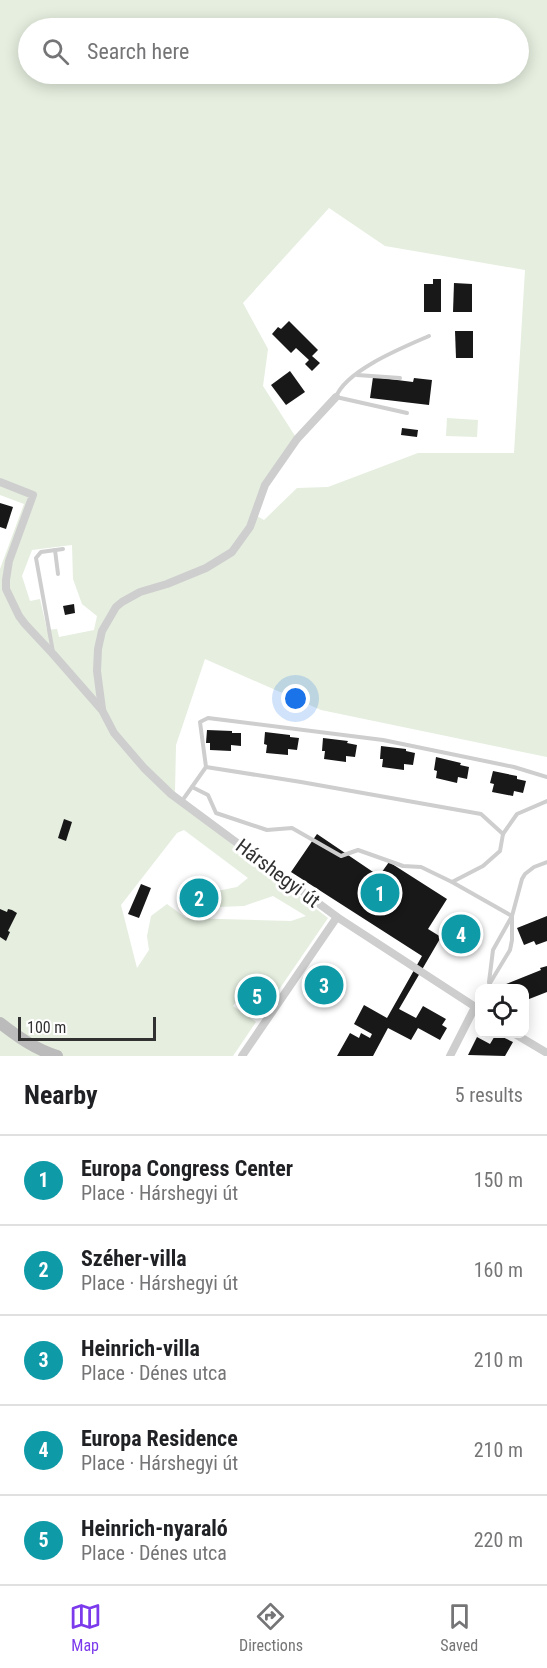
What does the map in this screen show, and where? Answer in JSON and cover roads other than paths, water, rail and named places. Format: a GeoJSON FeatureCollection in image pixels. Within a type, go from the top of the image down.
{"type":"FeatureCollection","features":[{"type":"Feature","properties":{"kind":"main road"},"geometry":{"type":"LineString","coordinates":[[0,1023],[36,1048],[57,1056]]}},
{"type":"Feature","properties":{"kind":"street","name":"Hárshegyi út"},"geometry":{"type":"LineString","coordinates":[[102,710],[97,670],[98,649],[102,631],[116,607],[140,592],[168,584],[206,568],[232,552],[250,527],[265,484],[297,439],[336,397]]}},
{"type":"Feature","properties":{"kind":"street","name":"Hárshegyi út"},"geometry":{"type":"LineString","coordinates":[[0,482],[33,495],[9,561],[6,589],[25,624],[102,710],[114,733],[144,768],[171,794],[337,917],[475,1004]]}},
{"type":"Feature","properties":{"kind":"street"},"geometry":{"type":"LineString","coordinates":[[242,1056],[337,917]]}},
{"type":"Feature","properties":{"kind":"street"},"geometry":{"type":"LineString","coordinates":[[450,1056],[475,1011]]}},
{"type":"Feature","properties":{"kind":"street"},"geometry":{"type":"LineString","coordinates":[[522,1038],[547,1053]]}},
{"type":"Feature","properties":{"kind":"lane"},"geometry":{"type":"LineString","coordinates":[[407,413],[336,397],[339,391],[366,367],[429,336]]}},
{"type":"Feature","properties":{"kind":"lane"},"geometry":{"type":"LineString","coordinates":[[356,375],[400,378]]}},
{"type":"Feature","properties":{"kind":"lane"},"geometry":{"type":"LineString","coordinates":[[54,654],[36,558],[41,552],[63,549]]}},
{"type":"Feature","properties":{"kind":"lane"},"geometry":{"type":"LineString","coordinates":[[55,550],[58,574]]}},
{"type":"Feature","properties":{"kind":"lane"},"geometry":{"type":"LineString","coordinates":[[182,801],[206,767],[200,722],[208,718],[383,740],[514,767],[547,777]]}},
{"type":"Feature","properties":{"kind":"lane"},"geometry":{"type":"LineString","coordinates":[[206,767],[481,814],[503,834]]}},
{"type":"Feature","properties":{"kind":"lane"},"geometry":{"type":"LineString","coordinates":[[192,787],[208,795],[216,813],[267,830],[292,828],[341,856],[358,850],[403,866],[422,867],[512,916]]}},
{"type":"Feature","properties":{"kind":"lane"},"geometry":{"type":"LineString","coordinates":[[452,882],[483,866],[500,851],[503,834],[517,814],[547,801]]}},
{"type":"Feature","properties":{"kind":"lane"},"geometry":{"type":"LineString","coordinates":[[490,984],[510,950],[512,916],[525,874],[534,867],[547,862]]}},
{"type":"Feature","properties":{"kind":"lane"},"geometry":{"type":"LineString","coordinates":[[488,984],[493,950],[512,916]]}},
{"type":"Feature","properties":{"kind":"place","name":"Europa Congress Center"},"geometry":{"type":"Point","coordinates":[380,893]}},
{"type":"Feature","properties":{"kind":"place","name":"Széher-villa"},"geometry":{"type":"Point","coordinates":[199,898]}},
{"type":"Feature","properties":{"kind":"place","name":"Europa Residence"},"geometry":{"type":"Point","coordinates":[461,934]}},
{"type":"Feature","properties":{"kind":"place","name":"Heinrich-villa"},"geometry":{"type":"Point","coordinates":[324,985]}},
{"type":"Feature","properties":{"kind":"place","name":"Heinrich-nyaraló"},"geometry":{"type":"Point","coordinates":[257,996]}}]}
